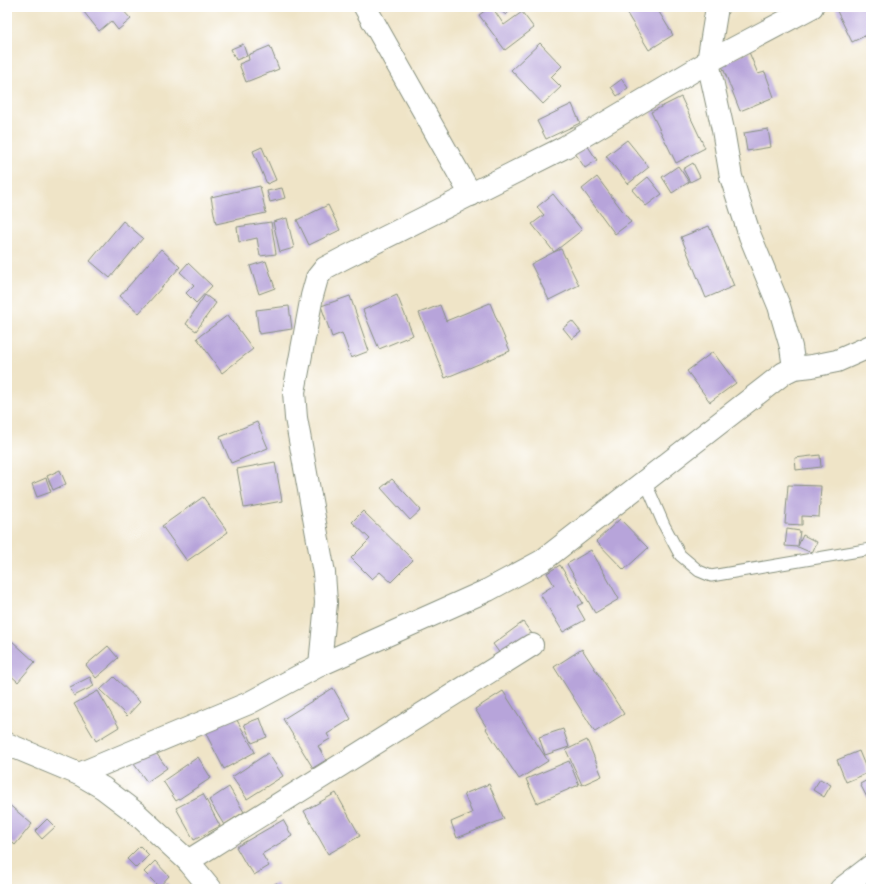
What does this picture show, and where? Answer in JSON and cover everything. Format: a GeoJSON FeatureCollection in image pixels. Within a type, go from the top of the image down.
{"type":"FeatureCollection","features":[{"type":"Feature","properties":{"kind":"street"},"geometry":{"type":"LineString","coordinates":[[365,7],[471,195]]}},
{"type":"Feature","properties":{"kind":"street"},"geometry":{"type":"LineString","coordinates":[[717,7],[708,62],[723,130],[731,177],[750,236],[780,306],[791,347],[794,368]]}},
{"type":"Feature","properties":{"kind":"street"},"geometry":{"type":"LineString","coordinates":[[320,665],[326,603],[324,572],[296,418],[294,392],[316,278],[325,268],[565,147],[708,62],[812,7]]}},
{"type":"Feature","properties":{"kind":"street"},"geometry":{"type":"LineString","coordinates":[[79,774],[248,703],[320,665],[488,590],[542,561],[784,373],[794,368],[812,366],[837,360],[871,346]]}},
{"type":"Feature","properties":{"kind":"street"},"geometry":{"type":"LineString","coordinates":[[188,861],[532,645]]}},
{"type":"Feature","properties":{"kind":"street"},"geometry":{"type":"LineString","coordinates":[[7,744],[79,774],[103,788],[136,813],[188,861],[211,889]]}},
{"type":"Feature","properties":{"kind":"street"},"geometry":{"type":"LineString","coordinates":[[841,889],[871,866]]}},
{"type":"Feature","properties":{"kind":"lane"},"geometry":{"type":"LineString","coordinates":[[645,481],[664,525],[680,555],[699,571],[711,576],[871,549]]}},
{"type":"Feature","properties":{"kind":"building"},"geometry":{"type":"Polygon","coordinates":[[[80,7],[120,7],[131,19],[118,30],[111,21],[99,31],[80,7]]]}},
{"type":"Feature","properties":{"kind":"building"},"geometry":{"type":"Polygon","coordinates":[[[492,7],[504,25],[522,12],[534,28],[505,50],[479,15],[492,7]]]}},
{"type":"Feature","properties":{"kind":"building"},"geometry":{"type":"Polygon","coordinates":[[[496,7],[513,7],[506,15],[496,7]]]}},
{"type":"Feature","properties":{"kind":"building"},"geometry":{"type":"Polygon","coordinates":[[[623,7],[656,7],[673,35],[649,50],[623,7]]]}},
{"type":"Feature","properties":{"kind":"building"},"geometry":{"type":"Polygon","coordinates":[[[835,7],[871,7],[871,33],[852,42],[835,7]]]}},
{"type":"Feature","properties":{"kind":"building"},"geometry":{"type":"Polygon","coordinates":[[[540,43],[562,66],[551,77],[561,87],[543,104],[511,70],[540,43]]]}},
{"type":"Feature","properties":{"kind":"building"},"geometry":{"type":"Polygon","coordinates":[[[243,44],[247,56],[236,60],[231,49],[243,44]]]}},
{"type":"Feature","properties":{"kind":"building"},"geometry":{"type":"Polygon","coordinates":[[[270,46],[279,69],[246,82],[239,64],[249,60],[248,55],[270,46]]]}},
{"type":"Feature","properties":{"kind":"building"},"geometry":{"type":"Polygon","coordinates":[[[749,52],[758,74],[765,72],[774,97],[740,111],[721,63],[749,52]]]}},
{"type":"Feature","properties":{"kind":"building"},"geometry":{"type":"Polygon","coordinates":[[[622,79],[628,88],[617,96],[611,87],[622,79]]]}},
{"type":"Feature","properties":{"kind":"building"},"geometry":{"type":"Polygon","coordinates":[[[681,97],[705,148],[676,163],[651,112],[681,97]]]}},
{"type":"Feature","properties":{"kind":"building"},"geometry":{"type":"Polygon","coordinates":[[[572,104],[580,123],[546,139],[537,121],[572,104]]]}},
{"type":"Feature","properties":{"kind":"building"},"geometry":{"type":"Polygon","coordinates":[[[768,129],[771,147],[747,151],[744,133],[768,129]]]}},
{"type":"Feature","properties":{"kind":"building"},"geometry":{"type":"Polygon","coordinates":[[[627,140],[649,167],[628,184],[606,156],[627,140]]]}},
{"type":"Feature","properties":{"kind":"building"},"geometry":{"type":"Polygon","coordinates":[[[587,145],[597,160],[585,168],[575,153],[587,145]]]}},
{"type":"Feature","properties":{"kind":"building"},"geometry":{"type":"Polygon","coordinates":[[[262,147],[276,180],[267,184],[253,151],[262,147]]]}},
{"type":"Feature","properties":{"kind":"building"},"geometry":{"type":"Polygon","coordinates":[[[693,163],[700,177],[690,182],[683,169],[693,163]]]}},
{"type":"Feature","properties":{"kind":"building"},"geometry":{"type":"Polygon","coordinates":[[[678,166],[689,182],[672,193],[662,177],[678,166]]]}},
{"type":"Feature","properties":{"kind":"building"},"geometry":{"type":"Polygon","coordinates":[[[597,177],[631,222],[615,234],[582,189],[597,177]]]}},
{"type":"Feature","properties":{"kind":"building"},"geometry":{"type":"Polygon","coordinates":[[[648,177],[662,194],[646,206],[632,190],[648,177]]]}},
{"type":"Feature","properties":{"kind":"building"},"geometry":{"type":"Polygon","coordinates":[[[260,186],[266,213],[216,224],[211,197],[260,186]]]}},
{"type":"Feature","properties":{"kind":"building"},"geometry":{"type":"Polygon","coordinates":[[[282,188],[285,198],[270,202],[267,191],[282,188]]]}},
{"type":"Feature","properties":{"kind":"building"},"geometry":{"type":"Polygon","coordinates":[[[553,194],[582,230],[554,252],[532,224],[544,215],[537,207],[553,194]]]}},
{"type":"Feature","properties":{"kind":"building"},"geometry":{"type":"Polygon","coordinates":[[[328,205],[340,230],[309,245],[297,220],[328,205]]]}},
{"type":"Feature","properties":{"kind":"building"},"geometry":{"type":"Polygon","coordinates":[[[287,218],[294,248],[280,252],[273,222],[287,218]]]}},
{"type":"Feature","properties":{"kind":"building"},"geometry":{"type":"Polygon","coordinates":[[[123,221],[143,238],[110,278],[90,261],[123,221]]]}},
{"type":"Feature","properties":{"kind":"building"},"geometry":{"type":"Polygon","coordinates":[[[271,222],[276,254],[260,256],[257,238],[239,242],[237,227],[271,222]]]}},
{"type":"Feature","properties":{"kind":"building"},"geometry":{"type":"Polygon","coordinates":[[[709,226],[734,286],[706,298],[681,237],[709,226]]]}},
{"type":"Feature","properties":{"kind":"building"},"geometry":{"type":"Polygon","coordinates":[[[161,249],[180,267],[139,313],[120,296],[161,249]]]}},
{"type":"Feature","properties":{"kind":"building"},"geometry":{"type":"Polygon","coordinates":[[[561,249],[579,285],[549,300],[531,264],[561,249]]]}},
{"type":"Feature","properties":{"kind":"building"},"geometry":{"type":"Polygon","coordinates":[[[266,261],[275,288],[259,294],[250,266],[266,261]]]}},
{"type":"Feature","properties":{"kind":"building"},"geometry":{"type":"Polygon","coordinates":[[[188,263],[212,286],[196,303],[186,293],[194,285],[180,272],[188,263]]]}},
{"type":"Feature","properties":{"kind":"building"},"geometry":{"type":"Polygon","coordinates":[[[205,295],[216,303],[196,331],[186,324],[205,295]]]}},
{"type":"Feature","properties":{"kind":"building"},"geometry":{"type":"Polygon","coordinates":[[[397,295],[413,335],[379,349],[363,310],[397,295]]]}},
{"type":"Feature","properties":{"kind":"building"},"geometry":{"type":"Polygon","coordinates":[[[350,296],[369,351],[351,358],[342,333],[332,337],[321,306],[350,296]]]}},
{"type":"Feature","properties":{"kind":"building"},"geometry":{"type":"Polygon","coordinates":[[[490,303],[510,351],[445,378],[419,313],[440,305],[446,321],[490,303]]]}},
{"type":"Feature","properties":{"kind":"building"},"geometry":{"type":"Polygon","coordinates":[[[289,306],[292,329],[259,334],[256,310],[289,306]]]}},
{"type":"Feature","properties":{"kind":"building"},"geometry":{"type":"Polygon","coordinates":[[[228,315],[253,349],[222,373],[197,338],[228,315]]]}},
{"type":"Feature","properties":{"kind":"building"},"geometry":{"type":"Polygon","coordinates":[[[572,321],[581,332],[572,339],[563,328],[572,321]]]}},
{"type":"Feature","properties":{"kind":"building"},"geometry":{"type":"Polygon","coordinates":[[[713,352],[736,383],[710,402],[687,371],[713,352]]]}},
{"type":"Feature","properties":{"kind":"building"},"geometry":{"type":"Polygon","coordinates":[[[257,422],[268,448],[231,463],[220,437],[257,422]]]}},
{"type":"Feature","properties":{"kind":"building"},"geometry":{"type":"Polygon","coordinates":[[[820,455],[821,467],[796,470],[795,458],[820,455]]]}},
{"type":"Feature","properties":{"kind":"building"},"geometry":{"type":"Polygon","coordinates":[[[275,462],[282,501],[244,508],[237,469],[275,462]]]}},
{"type":"Feature","properties":{"kind":"building"},"geometry":{"type":"Polygon","coordinates":[[[60,470],[66,484],[53,490],[47,476],[60,470]]]}},
{"type":"Feature","properties":{"kind":"building"},"geometry":{"type":"Polygon","coordinates":[[[46,478],[51,492],[37,497],[32,484],[46,478]]]}},
{"type":"Feature","properties":{"kind":"building"},"geometry":{"type":"Polygon","coordinates":[[[392,479],[421,510],[410,520],[381,488],[392,479]]]}},
{"type":"Feature","properties":{"kind":"building"},"geometry":{"type":"Polygon","coordinates":[[[788,485],[821,486],[819,517],[802,516],[802,525],[785,524],[788,485]]]}},
{"type":"Feature","properties":{"kind":"building"},"geometry":{"type":"Polygon","coordinates":[[[203,497],[228,532],[187,561],[162,526],[203,497]]]}},
{"type":"Feature","properties":{"kind":"building"},"geometry":{"type":"Polygon","coordinates":[[[363,511],[413,560],[391,582],[380,572],[372,579],[351,558],[370,539],[352,522],[363,511]]]}},
{"type":"Feature","properties":{"kind":"building"},"geometry":{"type":"Polygon","coordinates":[[[620,519],[648,548],[624,570],[596,541],[620,519]]]}},
{"type":"Feature","properties":{"kind":"building"},"geometry":{"type":"Polygon","coordinates":[[[787,529],[800,531],[798,546],[803,535],[817,542],[812,553],[798,547],[785,546],[787,529]]]}},
{"type":"Feature","properties":{"kind":"building"},"geometry":{"type":"Polygon","coordinates":[[[591,550],[619,599],[595,613],[567,564],[591,550]]]}},
{"type":"Feature","properties":{"kind":"building"},"geometry":{"type":"Polygon","coordinates":[[[560,565],[583,603],[577,606],[585,620],[563,632],[540,594],[554,585],[547,573],[560,565]]]}},
{"type":"Feature","properties":{"kind":"building"},"geometry":{"type":"Polygon","coordinates":[[[523,622],[539,643],[508,665],[493,644],[523,622]]]}},
{"type":"Feature","properties":{"kind":"building"},"geometry":{"type":"Polygon","coordinates":[[[11,640],[35,662],[18,682],[7,672],[7,645],[11,640]]]}},
{"type":"Feature","properties":{"kind":"building"},"geometry":{"type":"Polygon","coordinates":[[[108,646],[118,658],[96,678],[86,665],[108,646]]]}},
{"type":"Feature","properties":{"kind":"building"},"geometry":{"type":"Polygon","coordinates":[[[582,649],[624,714],[595,732],[554,667],[582,649]]]}},
{"type":"Feature","properties":{"kind":"building"},"geometry":{"type":"Polygon","coordinates":[[[90,677],[94,686],[74,696],[70,687],[90,677]]]}},
{"type":"Feature","properties":{"kind":"building"},"geometry":{"type":"Polygon","coordinates":[[[114,677],[140,702],[127,716],[100,690],[114,677]]]}},
{"type":"Feature","properties":{"kind":"building"},"geometry":{"type":"Polygon","coordinates":[[[333,688],[351,719],[327,734],[330,739],[318,746],[326,760],[313,768],[283,719],[333,688]]]}},
{"type":"Feature","properties":{"kind":"building"},"geometry":{"type":"Polygon","coordinates":[[[98,691],[119,727],[96,741],[74,704],[98,691]]]}},
{"type":"Feature","properties":{"kind":"building"},"geometry":{"type":"Polygon","coordinates":[[[503,691],[548,761],[519,779],[486,729],[487,728],[475,709],[503,691]]]}},
{"type":"Feature","properties":{"kind":"building"},"geometry":{"type":"Polygon","coordinates":[[[234,715],[255,752],[224,769],[205,732],[234,715]]]}},
{"type":"Feature","properties":{"kind":"building"},"geometry":{"type":"Polygon","coordinates":[[[260,718],[267,737],[252,743],[244,724],[260,718]]]}},
{"type":"Feature","properties":{"kind":"building"},"geometry":{"type":"Polygon","coordinates":[[[563,729],[569,747],[545,755],[539,737],[563,729]]]}},
{"type":"Feature","properties":{"kind":"building"},"geometry":{"type":"Polygon","coordinates":[[[587,740],[602,776],[582,785],[566,750],[587,740]]]}},
{"type":"Feature","properties":{"kind":"building"},"geometry":{"type":"Polygon","coordinates":[[[151,746],[167,768],[147,782],[131,760],[151,746]]]}},
{"type":"Feature","properties":{"kind":"building"},"geometry":{"type":"Polygon","coordinates":[[[859,751],[868,773],[846,782],[837,760],[859,751]]]}},
{"type":"Feature","properties":{"kind":"building"},"geometry":{"type":"Polygon","coordinates":[[[268,753],[283,776],[247,799],[232,777],[268,753]]]}},
{"type":"Feature","properties":{"kind":"building"},"geometry":{"type":"Polygon","coordinates":[[[198,757],[211,778],[176,801],[163,781],[198,757]]]}},
{"type":"Feature","properties":{"kind":"building"},"geometry":{"type":"Polygon","coordinates":[[[569,761],[579,785],[537,803],[526,779],[569,761]]]}},
{"type":"Feature","properties":{"kind":"building"},"geometry":{"type":"Polygon","coordinates":[[[871,778],[871,805],[860,784],[871,778]]]}},
{"type":"Feature","properties":{"kind":"building"},"geometry":{"type":"Polygon","coordinates":[[[820,779],[831,785],[824,797],[813,790],[820,779]]]}},
{"type":"Feature","properties":{"kind":"building"},"geometry":{"type":"Polygon","coordinates":[[[489,784],[504,819],[457,838],[451,822],[472,813],[464,794],[489,784]]]}},
{"type":"Feature","properties":{"kind":"building"},"geometry":{"type":"Polygon","coordinates":[[[229,787],[244,812],[224,825],[209,800],[229,787]]]}},
{"type":"Feature","properties":{"kind":"building"},"geometry":{"type":"Polygon","coordinates":[[[336,793],[360,836],[328,854],[304,811],[336,793]]]}},
{"type":"Feature","properties":{"kind":"building"},"geometry":{"type":"Polygon","coordinates":[[[203,794],[220,826],[194,840],[176,808],[203,794]]]}},
{"type":"Feature","properties":{"kind":"building"},"geometry":{"type":"Polygon","coordinates":[[[7,803],[32,824],[15,845],[7,838],[7,803]]]}},
{"type":"Feature","properties":{"kind":"building"},"geometry":{"type":"Polygon","coordinates":[[[47,819],[55,827],[42,839],[35,831],[47,819]]]}},
{"type":"Feature","properties":{"kind":"building"},"geometry":{"type":"Polygon","coordinates":[[[283,820],[292,836],[262,854],[269,866],[254,875],[249,867],[248,868],[236,847],[283,820]]]}},
{"type":"Feature","properties":{"kind":"building"},"geometry":{"type":"Polygon","coordinates":[[[140,846],[149,855],[136,868],[127,859],[140,846]]]}},
{"type":"Feature","properties":{"kind":"building"},"geometry":{"type":"Polygon","coordinates":[[[155,861],[169,876],[159,887],[144,872],[155,861]]]}},
{"type":"Feature","properties":{"kind":"building"},"geometry":{"type":"Polygon","coordinates":[[[167,883],[171,889],[159,889],[167,883]]]}},
{"type":"Feature","properties":{"kind":"building"},"geometry":{"type":"Polygon","coordinates":[[[277,883],[279,889],[263,889],[277,883]]]}}]}
